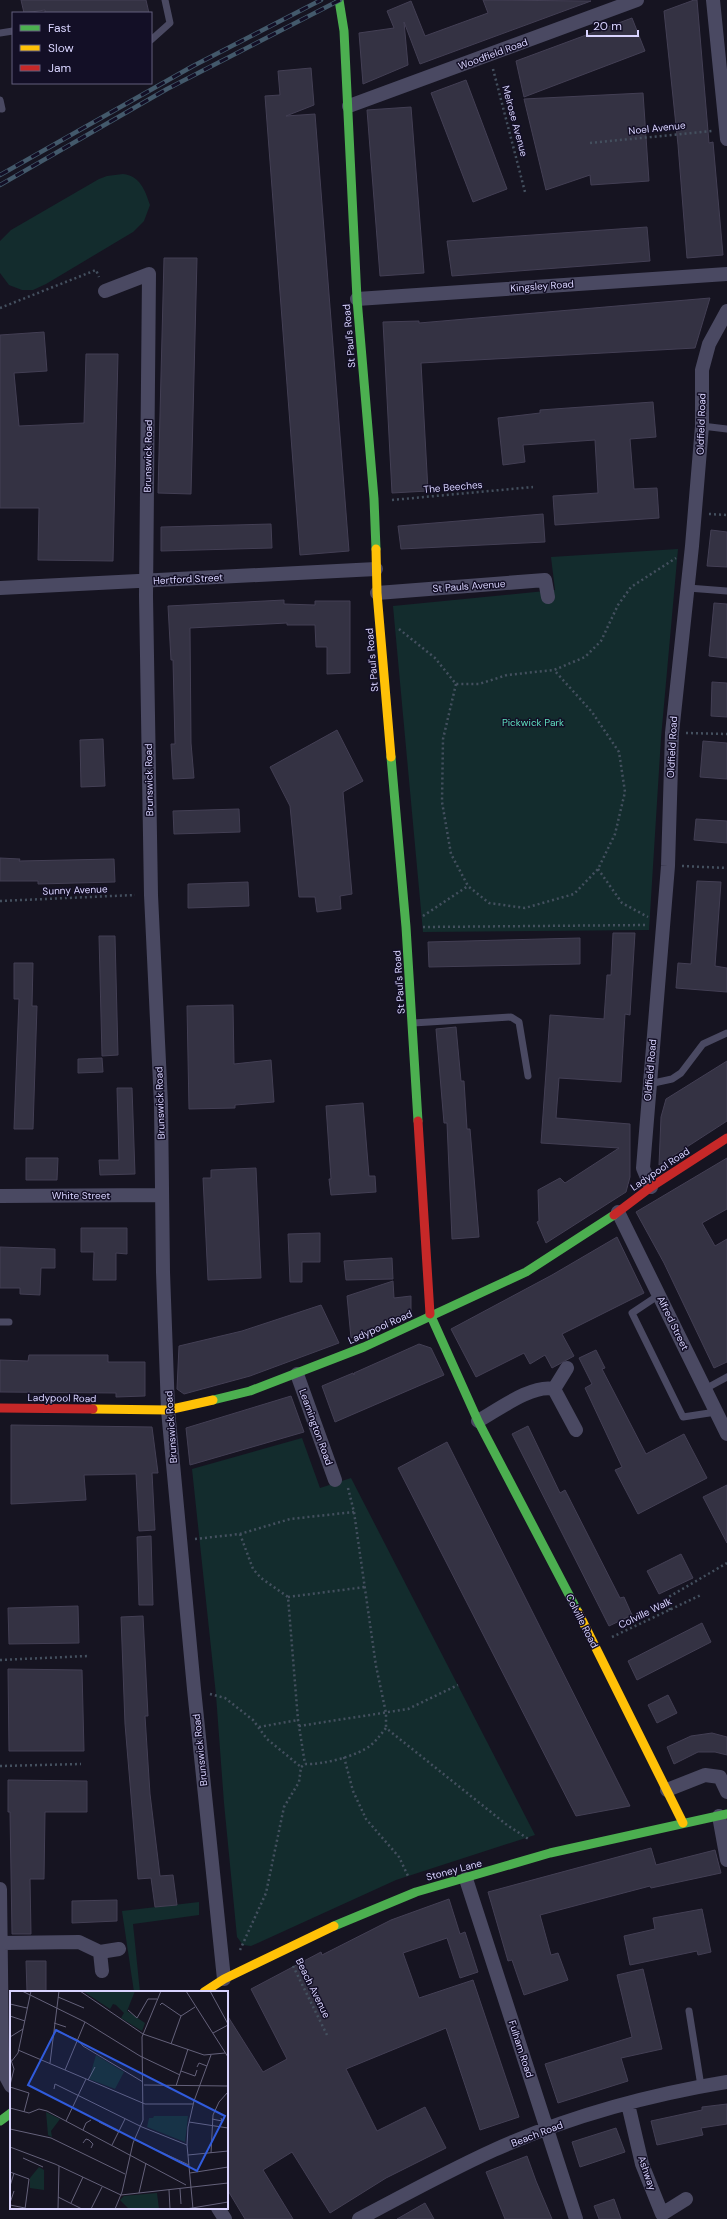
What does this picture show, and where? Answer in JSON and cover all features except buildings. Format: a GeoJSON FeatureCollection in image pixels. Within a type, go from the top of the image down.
{"type":"FeatureCollection","features":[{"type":"Feature","properties":{"kind":"street","name":"St Paul's Road"},"geometry":{"type":"LineString","coordinates":[[339,0],[344,31],[349,106],[357,299],[374,499],[377,593],[406,927],[430,1317]]}},
{"type":"Feature","properties":{"kind":"street","name":"Woodfield Road"},"geometry":{"type":"LineString","coordinates":[[349,106],[637,0]]}},
{"type":"Feature","properties":{"kind":"street"},"geometry":{"type":"LineString","coordinates":[[713,0],[726,134]]}},
{"type":"Feature","properties":{"kind":"street","name":"Brunswick Road"},"geometry":{"type":"LineString","coordinates":[[105,291],[149,274],[146,581],[151,895],[161,1104],[168,1410],[194,1689],[224,1978]]}},
{"type":"Feature","properties":{"kind":"street","name":"Kingsley Road"},"geometry":{"type":"LineString","coordinates":[[357,299],[727,274]]}},
{"type":"Feature","properties":{"kind":"street","name":"Oldfield Road"},"geometry":{"type":"LineString","coordinates":[[651,1187],[643,1168],[668,866],[672,733],[688,588],[702,426],[702,370],[709,344],[727,311]]}},
{"type":"Feature","properties":{"kind":"street","name":"Hertford Street"},"geometry":{"type":"LineString","coordinates":[[0,588],[376,569]]}},
{"type":"Feature","properties":{"kind":"street","name":"St Pauls Avenue"},"geometry":{"type":"LineString","coordinates":[[377,593],[545,580],[548,597]]}},
{"type":"Feature","properties":{"kind":"street","name":"Ladypool Road"},"geometry":{"type":"LineString","coordinates":[[0,1408],[168,1410],[250,1391],[297,1374],[430,1317],[526,1272],[618,1212],[651,1187],[727,1138]]}},
{"type":"Feature","properties":{"kind":"street","name":"White Street"},"geometry":{"type":"LineString","coordinates":[[0,1196],[162,1195]]}},
{"type":"Feature","properties":{"kind":"street","name":"Alfred Street"},"geometry":{"type":"LineString","coordinates":[[618,1212],[727,1434]]}},
{"type":"Feature","properties":{"kind":"street","name":"Colville Road"},"geometry":{"type":"LineString","coordinates":[[430,1317],[478,1421],[595,1645],[683,1823]]}},
{"type":"Feature","properties":{"kind":"street"},"geometry":{"type":"LineString","coordinates":[[554,1388],[567,1368]]}},
{"type":"Feature","properties":{"kind":"street","name":"Leamington Road"},"geometry":{"type":"LineString","coordinates":[[297,1374],[335,1480]]}},
{"type":"Feature","properties":{"kind":"street"},"geometry":{"type":"LineString","coordinates":[[478,1421],[526,1394],[546,1387],[554,1388]]}},
{"type":"Feature","properties":{"kind":"street"},"geometry":{"type":"LineString","coordinates":[[554,1388],[576,1430]]}},
{"type":"Feature","properties":{"kind":"street"},"geometry":{"type":"LineString","coordinates":[[667,1790],[705,1775],[720,1777],[727,1792]]}},
{"type":"Feature","properties":{"kind":"street"},"geometry":{"type":"LineString","coordinates":[[723,1815],[727,1860]]}},
{"type":"Feature","properties":{"kind":"street","name":"Stoney Lane"},"geometry":{"type":"LineString","coordinates":[[205,1991],[224,1978],[346,1920],[416,1892],[466,1879],[550,1853],[723,1815]]}},
{"type":"Feature","properties":{"kind":"street","name":"Fulham Road"},"geometry":{"type":"LineString","coordinates":[[466,1879],[576,2219]]}},
{"type":"Feature","properties":{"kind":"street"},"geometry":{"type":"LineString","coordinates":[[0,1889],[2,1943],[2,2052],[4,2073],[10,2084]]}},
{"type":"Feature","properties":{"kind":"street"},"geometry":{"type":"LineString","coordinates":[[2,1943],[79,1942],[100,1952],[120,1949]]}},
{"type":"Feature","properties":{"kind":"street"},"geometry":{"type":"LineString","coordinates":[[100,1952],[102,1971]]}},
{"type":"Feature","properties":{"kind":"street","name":"Beach Road"},"geometry":{"type":"LineString","coordinates":[[359,2219],[448,2172],[547,2129],[674,2090],[727,2082]]}},
{"type":"Feature","properties":{"kind":"street","name":"Ashway"},"geometry":{"type":"LineString","coordinates":[[628,2104],[642,2164],[658,2216],[686,2199]]}},
{"type":"Feature","properties":{"kind":"street"},"geometry":{"type":"LineString","coordinates":[[0,2121],[10,2114]]}},
{"type":"Feature","properties":{"kind":"street"},"geometry":{"type":"LineString","coordinates":[[219,2209],[225,2219]]}},
{"type":"Feature","properties":{"kind":"lane"},"geometry":{"type":"LineString","coordinates":[[152,39],[170,23],[165,0]]}},
{"type":"Feature","properties":{"kind":"lane"},"geometry":{"type":"LineString","coordinates":[[0,33],[12,31]]}},
{"type":"Feature","properties":{"kind":"lane"},"geometry":{"type":"LineString","coordinates":[[0,100],[2,109]]}},
{"type":"Feature","properties":{"kind":"lane"},"geometry":{"type":"LineString","coordinates":[[702,426],[727,429]]}},
{"type":"Feature","properties":{"kind":"lane"},"geometry":{"type":"LineString","coordinates":[[688,588],[727,591]]}},
{"type":"Feature","properties":{"kind":"lane"},"geometry":{"type":"LineString","coordinates":[[412,1023],[511,1017],[520,1022],[528,1076]]}},
{"type":"Feature","properties":{"kind":"lane"},"geometry":{"type":"LineString","coordinates":[[649,1084],[672,1078],[681,1073],[703,1044],[727,1033]]}},
{"type":"Feature","properties":{"kind":"lane"},"geometry":{"type":"LineString","coordinates":[[659,1295],[632,1313],[679,1410],[683,1417],[716,1412]]}},
{"type":"Feature","properties":{"kind":"lane"},"geometry":{"type":"LineString","coordinates":[[0,1322],[9,1322]]}},
{"type":"Feature","properties":{"kind":"lane"},"geometry":{"type":"LineString","coordinates":[[705,1389],[727,1377]]}},
{"type":"Feature","properties":{"kind":"lane"},"geometry":{"type":"LineString","coordinates":[[689,2011],[701,2086]]}},
{"type":"Feature","properties":{"kind":"path","name":"Melrose Avenue"},"geometry":{"type":"LineString","coordinates":[[490,55],[525,192]]}},
{"type":"Feature","properties":{"kind":"path","name":"Noel Avenue"},"geometry":{"type":"LineString","coordinates":[[590,143],[726,134]]}},
{"type":"Feature","properties":{"kind":"path"},"geometry":{"type":"LineString","coordinates":[[0,308],[96,270],[105,291]]}},
{"type":"Feature","properties":{"kind":"path","name":"The Beeches"},"geometry":{"type":"LineString","coordinates":[[374,499],[394,500],[533,487]]}},
{"type":"Feature","properties":{"kind":"path"},"geometry":{"type":"LineString","coordinates":[[456,684],[479,684],[507,674],[554,670],[584,657],[601,641],[618,605],[631,588],[656,573],[692,546]]}},
{"type":"Feature","properties":{"kind":"path"},"geometry":{"type":"LineString","coordinates":[[379,613],[435,658],[456,684]]}},
{"type":"Feature","properties":{"kind":"path"},"geometry":{"type":"LineString","coordinates":[[456,684],[443,738],[442,802],[451,854],[468,886],[489,903],[525,908],[574,894],[598,869],[615,834],[625,792],[619,752],[592,712],[554,670]]}},
{"type":"Feature","properties":{"kind":"path"},"geometry":{"type":"LineString","coordinates":[[672,733],[727,734]]}},
{"type":"Feature","properties":{"kind":"path"},"geometry":{"type":"LineString","coordinates":[[668,866],[727,868]]}},
{"type":"Feature","properties":{"kind":"path"},"geometry":{"type":"LineString","coordinates":[[598,869],[622,902],[662,925]]}},
{"type":"Feature","properties":{"kind":"path"},"geometry":{"type":"LineString","coordinates":[[406,927],[468,886]]}},
{"type":"Feature","properties":{"kind":"path","name":"Sunny Avenue"},"geometry":{"type":"LineString","coordinates":[[0,901],[151,895]]}},
{"type":"Feature","properties":{"kind":"path"},"geometry":{"type":"LineString","coordinates":[[406,927],[662,925]]}},
{"type":"Feature","properties":{"kind":"path"},"geometry":{"type":"LineString","coordinates":[[239,1952],[266,1893],[284,1807],[299,1782],[301,1767],[305,1764],[316,1765],[344,1757],[370,1746],[386,1728],[386,1714],[354,1512],[346,1483],[335,1480]]}},
{"type":"Feature","properties":{"kind":"path"},"geometry":{"type":"LineString","coordinates":[[180,1540],[240,1534],[290,1519],[354,1512]]}},
{"type":"Feature","properties":{"kind":"path"},"geometry":{"type":"LineString","coordinates":[[240,1534],[253,1568],[261,1578],[288,1597],[365,1587]]}},
{"type":"Feature","properties":{"kind":"path"},"geometry":{"type":"LineString","coordinates":[[670,1610],[667,1598],[727,1563]]}},
{"type":"Feature","properties":{"kind":"path","name":"Colville Walk"},"geometry":{"type":"LineString","coordinates":[[595,1645],[701,1595]]}},
{"type":"Feature","properties":{"kind":"path"},"geometry":{"type":"LineString","coordinates":[[288,1597],[298,1720],[305,1764]]}},
{"type":"Feature","properties":{"kind":"path"},"geometry":{"type":"LineString","coordinates":[[0,1660],[88,1656]]}},
{"type":"Feature","properties":{"kind":"path"},"geometry":{"type":"LineString","coordinates":[[299,1726],[386,1714],[408,1709],[458,1685]]}},
{"type":"Feature","properties":{"kind":"path"},"geometry":{"type":"LineString","coordinates":[[194,1689],[225,1698],[259,1727],[268,1739],[301,1767]]}},
{"type":"Feature","properties":{"kind":"path"},"geometry":{"type":"LineString","coordinates":[[259,1727],[298,1720]]}},
{"type":"Feature","properties":{"kind":"path"},"geometry":{"type":"LineString","coordinates":[[386,1728],[507,1825],[550,1853]]}},
{"type":"Feature","properties":{"kind":"path"},"geometry":{"type":"LineString","coordinates":[[344,1757],[353,1791],[366,1819],[399,1858],[416,1892]]}},
{"type":"Feature","properties":{"kind":"path"},"geometry":{"type":"LineString","coordinates":[[0,1766],[81,1764]]}},
{"type":"Feature","properties":{"kind":"path","name":"Beach Avenue"},"geometry":{"type":"LineString","coordinates":[[285,1949],[327,2035]]}},
{"type":"Feature","properties":{"kind":"green space"},"geometry":{"type":"Polygon","coordinates":[[[123,174],[129,175],[138,181],[144,189],[150,205],[144,221],[133,232],[46,284],[33,290],[22,290],[9,285],[0,273],[0,241],[11,230],[99,179],[107,176],[123,174]]]}},
{"type":"Feature","properties":{"kind":"green space","name":"Pickwick Park"},"geometry":{"type":"Polygon","coordinates":[[[678,549],[661,738],[649,930],[423,932],[393,606],[555,590],[551,557],[678,549]]]}},
{"type":"Feature","properties":{"kind":"green space"},"geometry":{"type":"Polygon","coordinates":[[[302,1438],[320,1488],[351,1478],[535,1835],[396,1880],[251,1946],[243,1945],[237,1937],[224,1803],[216,1695],[192,1469],[302,1438]]]}},
{"type":"Feature","properties":{"kind":"green space"},"geometry":{"type":"Polygon","coordinates":[[[199,1902],[199,1915],[133,1924],[140,1991],[134,1991],[122,1911],[199,1902]]]}},
{"type":"Feature","properties":{"kind":"railway"},"geometry":{"type":"LineString","coordinates":[[0,175],[193,66],[321,0]]}},
{"type":"Feature","properties":{"kind":"railway"},"geometry":{"type":"LineString","coordinates":[[0,185],[167,89],[340,0]]}},
{"type":"Feature","properties":{"kind":"traffic: fast"},"geometry":{"type":"LineString","coordinates":[[339,0],[344,31],[357,299],[374,499],[376,549]]}},
{"type":"Feature","properties":{"kind":"traffic: fast"},"geometry":{"type":"LineString","coordinates":[[391,757],[406,927],[418,1121]]}},
{"type":"Feature","properties":{"kind":"traffic: fast"},"geometry":{"type":"LineString","coordinates":[[213,1400],[250,1391],[364,1347],[526,1272],[614,1215]]}},
{"type":"Feature","properties":{"kind":"traffic: fast"},"geometry":{"type":"LineString","coordinates":[[430,1314],[478,1421],[578,1612]]}},
{"type":"Feature","properties":{"kind":"traffic: fast"},"geometry":{"type":"LineString","coordinates":[[334,1926],[416,1892],[550,1853],[727,1814]]}},
{"type":"Feature","properties":{"kind":"traffic: fast"},"geometry":{"type":"LineString","coordinates":[[0,2121],[10,2114]]}},
{"type":"Feature","properties":{"kind":"traffic: slow"},"geometry":{"type":"LineString","coordinates":[[376,549],[377,593],[391,757]]}},
{"type":"Feature","properties":{"kind":"traffic: slow"},"geometry":{"type":"LineString","coordinates":[[93,1409],[168,1410],[213,1400]]}},
{"type":"Feature","properties":{"kind":"traffic: slow"},"geometry":{"type":"LineString","coordinates":[[578,1612],[683,1823]]}},
{"type":"Feature","properties":{"kind":"traffic: slow"},"geometry":{"type":"LineString","coordinates":[[206,1991],[224,1979],[334,1926]]}},
{"type":"Feature","properties":{"kind":"traffic: jam"},"geometry":{"type":"LineString","coordinates":[[418,1121],[430,1314]]}},
{"type":"Feature","properties":{"kind":"traffic: jam"},"geometry":{"type":"LineString","coordinates":[[614,1215],[651,1187],[727,1138]]}},
{"type":"Feature","properties":{"kind":"traffic: jam"},"geometry":{"type":"LineString","coordinates":[[0,1408],[93,1409]]}}]}
